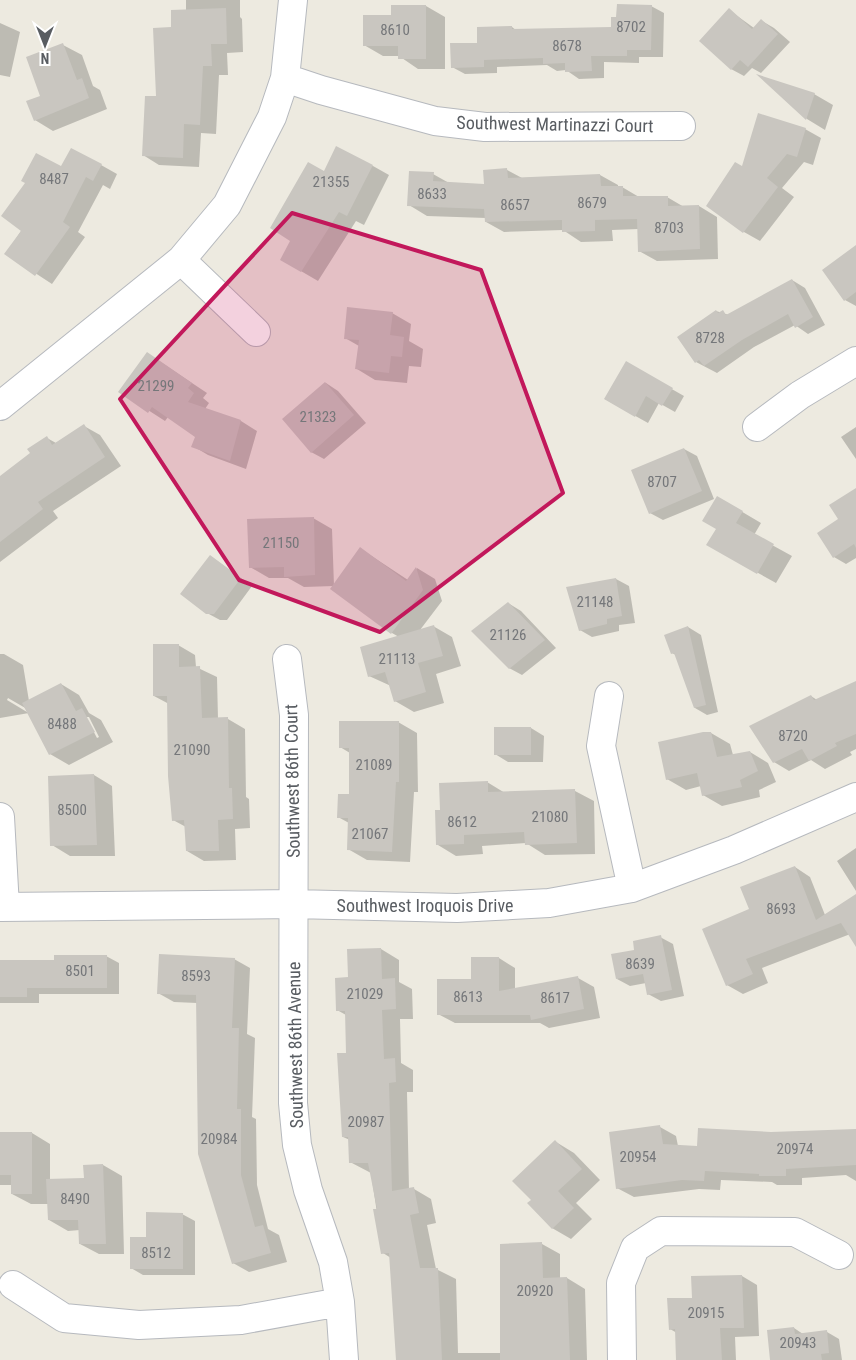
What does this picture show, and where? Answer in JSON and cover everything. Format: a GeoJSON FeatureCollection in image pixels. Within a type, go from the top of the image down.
{"type":"FeatureCollection","features":[{"type":"Feature","properties":{"kind":"street"},"geometry":{"type":"LineString","coordinates":[[0,406],[181,260],[227,205],[272,117],[285,78],[293,0]]}},
{"type":"Feature","properties":{"kind":"street","name":"Southwest Martinazzi Court"},"geometry":{"type":"LineString","coordinates":[[285,78],[321,90],[435,121],[485,127],[680,126]]}},
{"type":"Feature","properties":{"kind":"street"},"geometry":{"type":"LineString","coordinates":[[181,260],[256,332]]}},
{"type":"Feature","properties":{"kind":"street"},"geometry":{"type":"LineString","coordinates":[[757,427],[800,395],[856,361]]}},
{"type":"Feature","properties":{"kind":"street","name":"Southwest 86th Court"},"geometry":{"type":"LineString","coordinates":[[287,659],[294,715],[293,904]]}},
{"type":"Feature","properties":{"kind":"street"},"geometry":{"type":"LineString","coordinates":[[609,696],[601,746],[632,888]]}},
{"type":"Feature","properties":{"kind":"street","name":"Southwest Iroquois Drive"},"geometry":{"type":"LineString","coordinates":[[0,817],[2,907],[293,904],[457,908],[548,903],[632,888],[734,850],[856,797]]}},
{"type":"Feature","properties":{"kind":"street","name":"Southwest 86th Avenue"},"geometry":{"type":"LineString","coordinates":[[293,904],[293,1103],[297,1145],[308,1190],[333,1262],[340,1302],[344,1360]]}},
{"type":"Feature","properties":{"kind":"street"},"geometry":{"type":"LineString","coordinates":[[622,1360],[621,1283],[635,1248],[661,1231],[795,1232],[839,1255]]}},
{"type":"Feature","properties":{"kind":"street"},"geometry":{"type":"LineString","coordinates":[[13,1285],[64,1318],[139,1326],[241,1320],[340,1302]]}},
{"type":"Feature","properties":{"kind":"highlighted area"},"geometry":{"type":"Polygon","coordinates":[[[292,213],[481,270],[563,493],[380,632],[239,580],[120,399],[292,213]]]}},
{"type":"Feature","properties":{"kind":"building"},"geometry":{"type":"Polygon","coordinates":[[[617,4],[652,5],[651,50],[627,50],[627,56],[591,56],[592,71],[565,72],[565,63],[543,64],[543,58],[484,60],[484,67],[451,68],[450,43],[477,43],[477,27],[512,26],[512,29],[611,27],[611,17],[616,17],[617,4]]]}},
{"type":"Feature","properties":{"kind":"building"},"geometry":{"type":"Polygon","coordinates":[[[391,5],[426,5],[426,59],[398,59],[398,46],[363,46],[363,15],[391,15],[391,5]]]}},
{"type":"Feature","properties":{"kind":"building"},"geometry":{"type":"Polygon","coordinates":[[[226,8],[227,44],[211,44],[212,66],[203,66],[200,125],[184,124],[183,158],[142,156],[145,96],[156,96],[153,28],[171,27],[171,10],[226,8]]]}},
{"type":"Feature","properties":{"kind":"building"},"geometry":{"type":"Polygon","coordinates":[[[729,8],[752,29],[761,19],[778,34],[748,67],[740,60],[731,70],[699,41],[729,8]]]}},
{"type":"Feature","properties":{"kind":"building"},"geometry":{"type":"Polygon","coordinates":[[[63,43],[77,80],[82,78],[89,98],[34,121],[26,101],[40,96],[26,57],[63,43]]]}},
{"type":"Feature","properties":{"kind":"building"},"geometry":{"type":"Polygon","coordinates":[[[756,74],[815,93],[806,120],[756,74]]]}},
{"type":"Feature","properties":{"kind":"building"},"geometry":{"type":"Polygon","coordinates":[[[758,113],[806,128],[797,157],[787,154],[767,178],[778,187],[743,233],[706,206],[735,162],[742,166],[758,113]]]}},
{"type":"Feature","properties":{"kind":"building"},"geometry":{"type":"Polygon","coordinates":[[[336,146],[373,165],[347,216],[339,212],[301,272],[280,260],[290,241],[270,228],[308,162],[324,171],[336,146]]]}},
{"type":"Feature","properties":{"kind":"building"},"geometry":{"type":"Polygon","coordinates":[[[71,148],[102,164],[93,181],[86,177],[63,222],[70,227],[35,276],[4,254],[21,231],[1,216],[25,183],[21,181],[36,153],[61,166],[71,148]]]}},
{"type":"Feature","properties":{"kind":"building"},"geometry":{"type":"Polygon","coordinates":[[[507,168],[508,178],[600,174],[601,186],[623,186],[623,196],[668,196],[668,206],[699,205],[700,249],[638,252],[637,219],[595,220],[595,231],[562,232],[562,220],[485,222],[484,209],[407,206],[409,171],[434,172],[433,181],[484,184],[483,170],[507,168]]]}},
{"type":"Feature","properties":{"kind":"building"},"geometry":{"type":"Polygon","coordinates":[[[856,245],[856,292],[844,301],[822,270],[856,245]]]}},
{"type":"Feature","properties":{"kind":"building"},"geometry":{"type":"Polygon","coordinates":[[[792,279],[813,317],[795,328],[788,314],[742,340],[704,366],[699,360],[695,363],[677,337],[716,310],[718,313],[723,310],[726,315],[792,279]]]}},
{"type":"Feature","properties":{"kind":"building"},"geometry":{"type":"Polygon","coordinates":[[[347,307],[393,312],[390,335],[404,337],[402,357],[391,356],[389,373],[355,369],[359,340],[344,339],[347,307]]]}},
{"type":"Feature","properties":{"kind":"building"},"geometry":{"type":"Polygon","coordinates":[[[147,352],[192,383],[188,388],[194,393],[188,402],[241,420],[230,461],[191,447],[195,437],[152,407],[148,413],[118,392],[147,352]]]}},
{"type":"Feature","properties":{"kind":"building"},"geometry":{"type":"Polygon","coordinates":[[[626,361],[673,388],[662,406],[646,396],[635,417],[604,399],[626,361]]]}},
{"type":"Feature","properties":{"kind":"building"},"geometry":{"type":"Polygon","coordinates":[[[325,382],[354,415],[311,453],[282,419],[325,382]]]}},
{"type":"Feature","properties":{"kind":"building"},"geometry":{"type":"Polygon","coordinates":[[[84,424],[105,457],[38,502],[43,509],[0,542],[0,476],[30,453],[27,449],[47,436],[52,445],[84,424]]]}},
{"type":"Feature","properties":{"kind":"building"},"geometry":{"type":"Polygon","coordinates":[[[684,448],[702,491],[649,514],[631,470],[684,448]]]}},
{"type":"Feature","properties":{"kind":"building"},"geometry":{"type":"Polygon","coordinates":[[[856,488],[856,548],[854,544],[833,558],[817,533],[838,519],[829,505],[856,488]]]}},
{"type":"Feature","properties":{"kind":"building"},"geometry":{"type":"Polygon","coordinates":[[[717,496],[743,511],[736,523],[774,544],[757,574],[706,545],[716,529],[702,521],[717,496]]]}},
{"type":"Feature","properties":{"kind":"building"},"geometry":{"type":"Polygon","coordinates":[[[314,517],[315,575],[284,577],[284,567],[249,568],[247,519],[314,517]]]}},
{"type":"Feature","properties":{"kind":"building"},"geometry":{"type":"Polygon","coordinates":[[[360,547],[406,581],[416,567],[423,590],[391,634],[330,589],[360,547]]]}},
{"type":"Feature","properties":{"kind":"building"},"geometry":{"type":"Polygon","coordinates":[[[210,555],[241,578],[214,614],[206,614],[180,594],[210,555]]]}},
{"type":"Feature","properties":{"kind":"building"},"geometry":{"type":"Polygon","coordinates":[[[616,578],[622,616],[607,619],[607,624],[579,631],[566,587],[616,578]]]}},
{"type":"Feature","properties":{"kind":"building"},"geometry":{"type":"Polygon","coordinates":[[[508,602],[545,640],[509,669],[471,631],[508,602]]]}},
{"type":"Feature","properties":{"kind":"building"},"geometry":{"type":"Polygon","coordinates":[[[434,625],[443,656],[418,663],[426,692],[394,702],[385,672],[368,677],[360,647],[434,625]]]}},
{"type":"Feature","properties":{"kind":"building"},"geometry":{"type":"Polygon","coordinates":[[[688,626],[706,705],[694,708],[674,653],[671,654],[664,635],[688,626]]]}},
{"type":"Feature","properties":{"kind":"building"},"geometry":{"type":"Polygon","coordinates":[[[153,644],[179,644],[179,667],[200,666],[202,718],[228,717],[229,788],[232,788],[233,819],[218,820],[219,851],[186,851],[184,820],[172,821],[168,776],[167,696],[153,696],[153,644]]]}},
{"type":"Feature","properties":{"kind":"building"},"geometry":{"type":"Polygon","coordinates":[[[856,681],[856,734],[835,743],[837,746],[809,761],[802,749],[773,763],[749,726],[811,695],[814,700],[856,681]]]}},
{"type":"Feature","properties":{"kind":"building"},"geometry":{"type":"Polygon","coordinates":[[[61,683],[76,711],[82,708],[95,732],[49,755],[22,703],[61,683]]]}},
{"type":"Feature","properties":{"kind":"building"},"geometry":{"type":"Polygon","coordinates":[[[339,721],[399,721],[399,782],[396,782],[392,852],[347,850],[348,818],[337,818],[338,794],[349,794],[349,748],[339,748],[339,721]]]}},
{"type":"Feature","properties":{"kind":"building"},"geometry":{"type":"Polygon","coordinates":[[[494,727],[531,727],[531,755],[494,755],[494,727]]]}},
{"type":"Feature","properties":{"kind":"building"},"geometry":{"type":"Polygon","coordinates":[[[711,732],[717,757],[750,751],[758,771],[740,780],[742,787],[702,796],[697,773],[666,780],[658,742],[711,732]]]}},
{"type":"Feature","properties":{"kind":"building"},"geometry":{"type":"Polygon","coordinates":[[[94,774],[97,845],[50,846],[48,776],[94,774]]]}},
{"type":"Feature","properties":{"kind":"building"},"geometry":{"type":"Polygon","coordinates":[[[488,781],[488,792],[575,789],[577,843],[525,845],[524,832],[464,835],[464,844],[436,845],[435,810],[440,810],[439,783],[488,781]]]}},
{"type":"Feature","properties":{"kind":"building"},"geometry":{"type":"Polygon","coordinates":[[[795,866],[816,920],[856,894],[856,947],[841,923],[746,959],[753,974],[726,986],[702,929],[749,909],[740,887],[795,866]]]}},
{"type":"Feature","properties":{"kind":"building"},"geometry":{"type":"Polygon","coordinates":[[[661,935],[672,990],[647,995],[643,974],[616,979],[611,954],[634,950],[633,941],[661,935]]]}},
{"type":"Feature","properties":{"kind":"building"},"geometry":{"type":"Polygon","coordinates":[[[381,948],[382,979],[395,978],[396,1009],[382,1010],[384,1059],[395,1058],[396,1082],[389,1083],[392,1191],[414,1187],[419,1213],[410,1215],[420,1268],[438,1268],[442,1360],[396,1360],[389,1253],[381,1254],[373,1209],[377,1209],[368,1163],[349,1163],[348,1137],[342,1137],[337,1053],[346,1053],[345,1011],[336,1011],[335,978],[348,977],[347,949],[381,948]]]}},
{"type":"Feature","properties":{"kind":"building"},"geometry":{"type":"Polygon","coordinates":[[[159,954],[235,958],[232,1028],[239,1028],[237,1109],[241,1109],[241,1175],[255,1227],[263,1225],[271,1253],[232,1264],[198,1154],[196,995],[157,994],[159,954]]]}},
{"type":"Feature","properties":{"kind":"building"},"geometry":{"type":"Polygon","coordinates":[[[54,955],[107,955],[107,988],[27,988],[27,997],[0,997],[0,960],[54,960],[54,955]]]}},
{"type":"Feature","properties":{"kind":"building"},"geometry":{"type":"Polygon","coordinates":[[[471,957],[499,957],[499,991],[578,976],[584,1009],[531,1020],[530,1015],[437,1015],[437,979],[471,979],[471,957]]]}},
{"type":"Feature","properties":{"kind":"building"},"geometry":{"type":"Polygon","coordinates":[[[660,1125],[663,1144],[697,1146],[698,1128],[771,1132],[856,1129],[856,1165],[786,1169],[786,1176],[759,1176],[759,1174],[705,1171],[704,1181],[682,1180],[616,1189],[609,1132],[660,1125]]]}},
{"type":"Feature","properties":{"kind":"building"},"geometry":{"type":"Polygon","coordinates":[[[0,1132],[32,1132],[32,1194],[11,1194],[11,1175],[0,1175],[0,1132]]]}},
{"type":"Feature","properties":{"kind":"building"},"geometry":{"type":"Polygon","coordinates":[[[555,1140],[582,1169],[558,1191],[574,1208],[552,1229],[527,1203],[531,1200],[512,1181],[555,1140]]]}},
{"type":"Feature","properties":{"kind":"building"},"geometry":{"type":"Polygon","coordinates":[[[103,1164],[106,1244],[79,1244],[78,1220],[48,1220],[46,1179],[84,1178],[83,1165],[103,1164]]]}},
{"type":"Feature","properties":{"kind":"building"},"geometry":{"type":"Polygon","coordinates":[[[146,1212],[183,1213],[183,1269],[130,1269],[130,1237],[146,1237],[146,1212]]]}},
{"type":"Feature","properties":{"kind":"building"},"geometry":{"type":"Polygon","coordinates":[[[542,1242],[543,1278],[567,1277],[570,1360],[500,1360],[500,1244],[542,1242]]]}},
{"type":"Feature","properties":{"kind":"building"},"geometry":{"type":"Polygon","coordinates":[[[742,1275],[744,1328],[720,1328],[722,1360],[676,1360],[675,1329],[669,1330],[667,1298],[692,1298],[691,1276],[742,1275]]]}},
{"type":"Feature","properties":{"kind":"building"},"geometry":{"type":"Polygon","coordinates":[[[794,1327],[795,1334],[827,1330],[829,1353],[821,1354],[822,1360],[770,1360],[767,1330],[794,1327]]]}}]}
